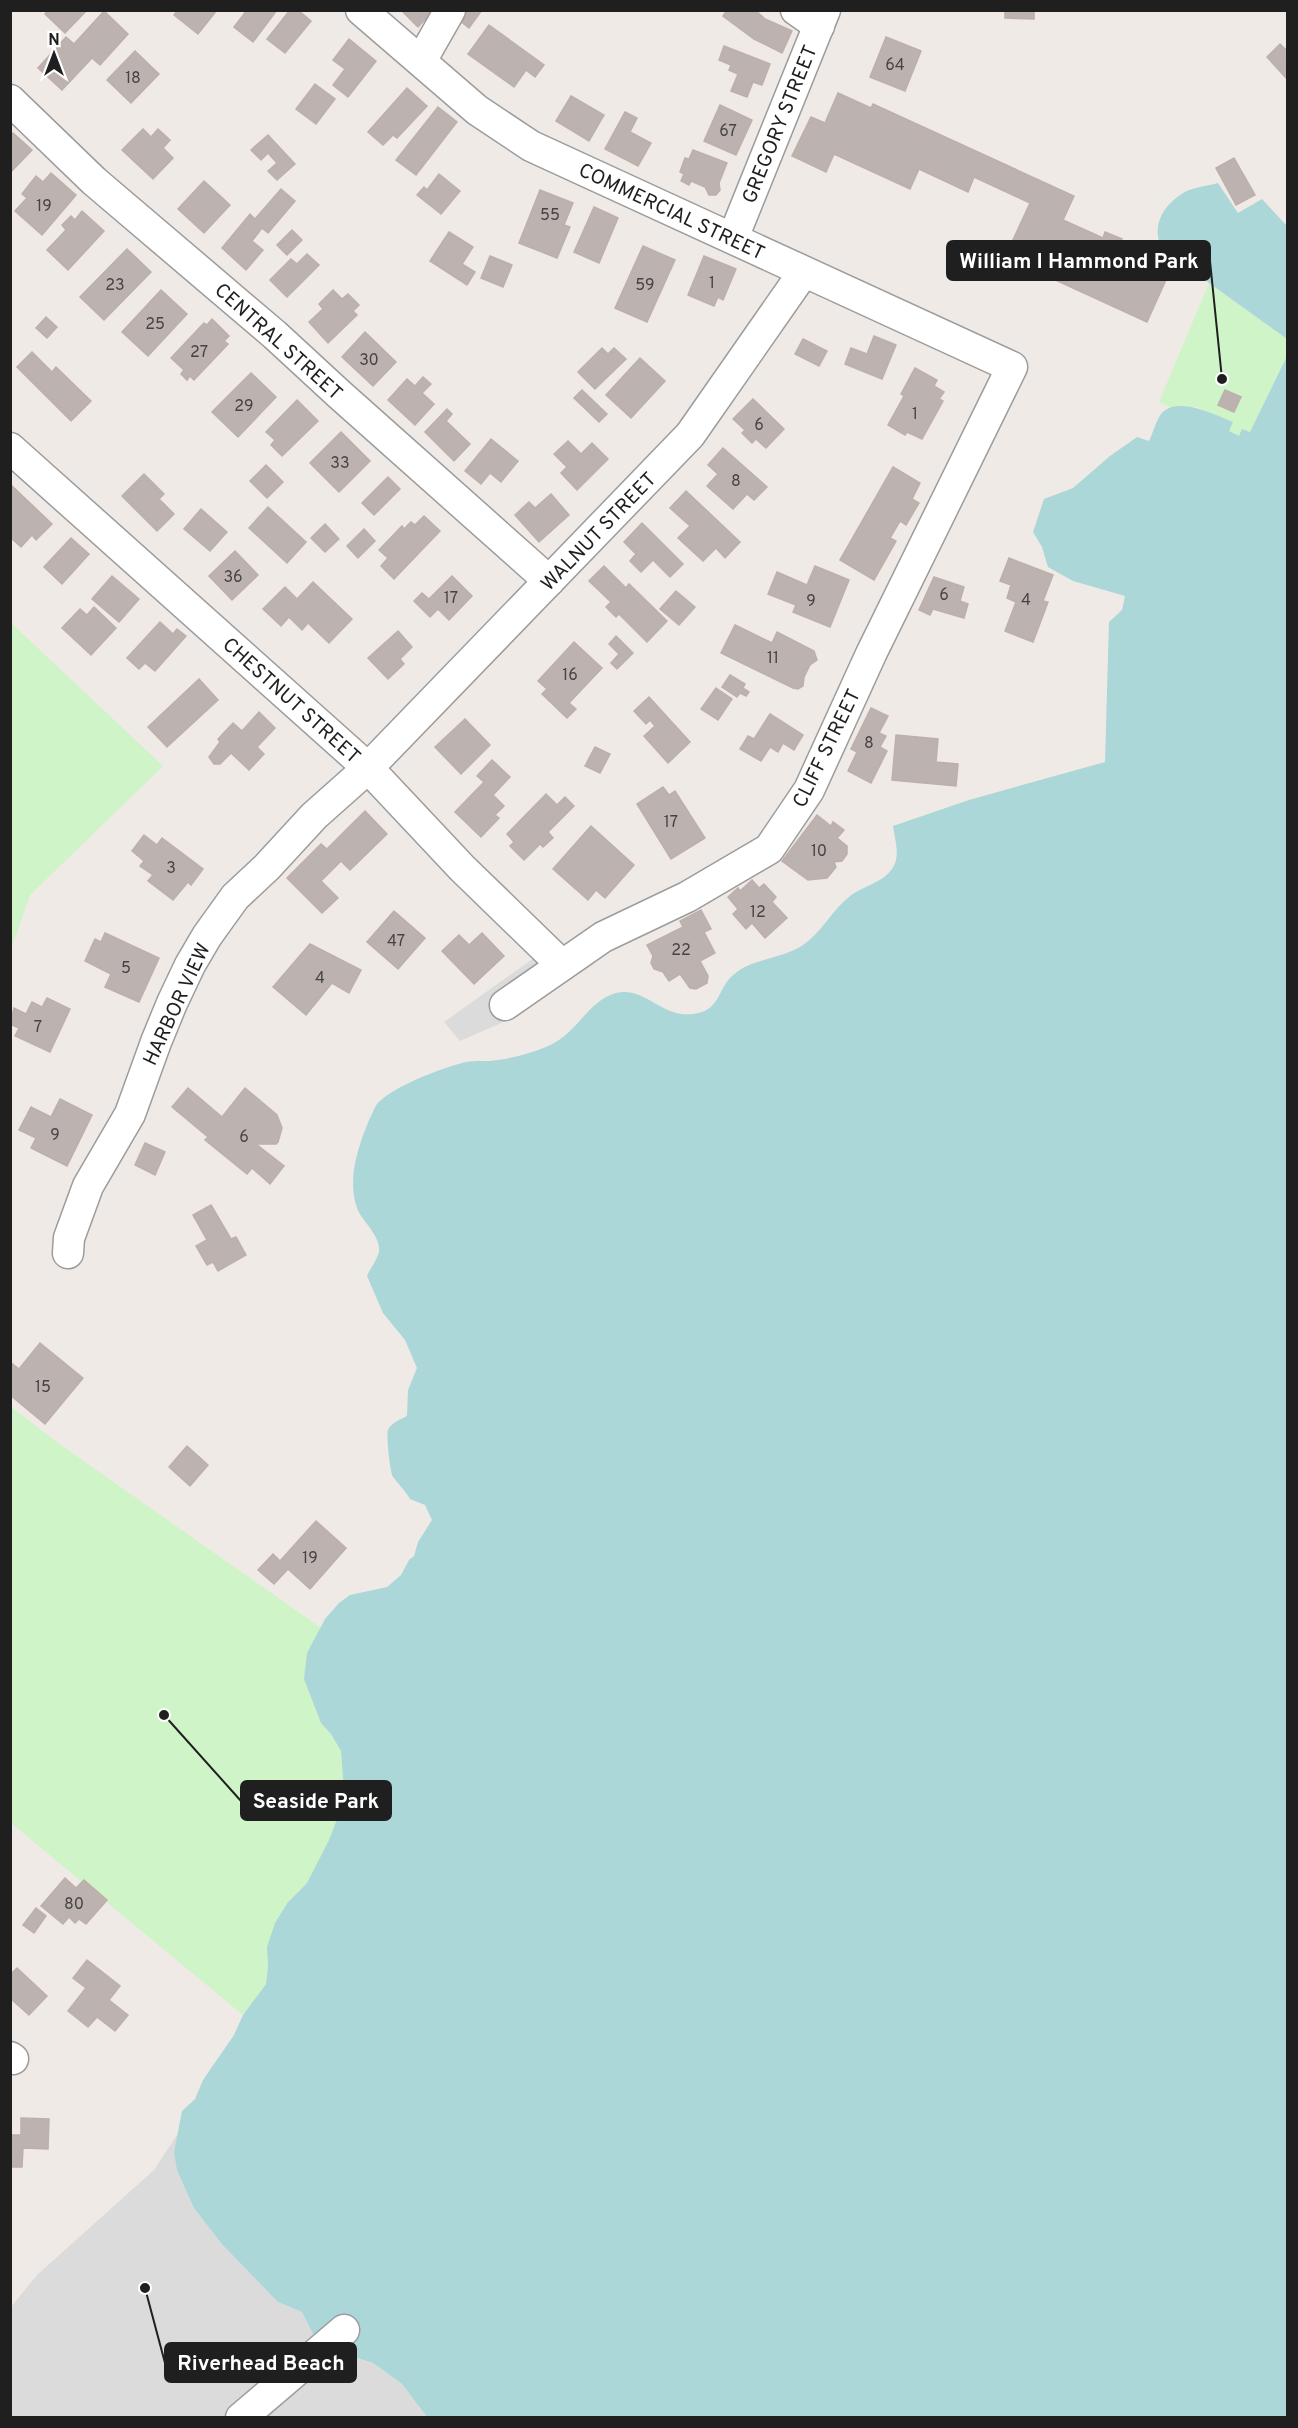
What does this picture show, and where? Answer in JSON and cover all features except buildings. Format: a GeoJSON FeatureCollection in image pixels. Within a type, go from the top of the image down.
{"type":"FeatureCollection","features":[{"type":"Feature","properties":{"kind":"street","name":"COMMERCIAL STREET"},"geometry":{"type":"LineString","coordinates":[[361,10],[477,110],[531,146],[733,238],[803,273],[1012,367]]}},
{"type":"Feature","properties":{"kind":"street"},"geometry":{"type":"LineString","coordinates":[[421,61],[450,10]]}},
{"type":"Feature","properties":{"kind":"street","name":"GREGORY STREET"},"geometry":{"type":"LineString","coordinates":[[733,238],[813,16]]}},
{"type":"Feature","properties":{"kind":"street","name":"CENTRAL STREET"},"geometry":{"type":"LineString","coordinates":[[10,100],[94,181],[275,335],[549,581]]}},
{"type":"Feature","properties":{"kind":"street","name":"WALNUT STREET"},"geometry":{"type":"LineString","coordinates":[[368,768],[690,435],[803,273]]}},
{"type":"Feature","properties":{"kind":"street","name":"CLIFF STREET"},"geometry":{"type":"LineString","coordinates":[[504,1005],[603,938],[687,897],[769,849],[809,790],[871,654],[1012,367]]}},
{"type":"Feature","properties":{"kind":"street","name":"CHESTNUT STREET"},"geometry":{"type":"LineString","coordinates":[[10,448],[368,768],[462,868],[562,965]]}},
{"type":"Feature","properties":{"kind":"street","name":"HARBOR VIEW"},"geometry":{"type":"LineString","coordinates":[[68,1253],[69,1238],[88,1186],[130,1114],[172,1003],[207,936],[235,897],[267,867],[314,816],[368,768]]}},
{"type":"Feature","properties":{"kind":"street"},"geometry":{"type":"LineString","coordinates":[[241,2418],[344,2330]]}},
{"type":"Feature","properties":{"kind":"green space"},"geometry":{"type":"Polygon","coordinates":[[[1209,283],[1287,339],[1287,356],[1250,432],[1242,429],[1240,437],[1229,431],[1233,423],[1197,407],[1171,408],[1159,402],[1209,283]]]}},
{"type":"Feature","properties":{"kind":"green space"},"geometry":{"type":"Polygon","coordinates":[[[11,623],[163,766],[30,895],[11,949],[11,623]]]}},
{"type":"Feature","properties":{"kind":"green space"},"geometry":{"type":"Polygon","coordinates":[[[10,1406],[58,1443],[321,1628],[307,1653],[304,1679],[321,1723],[341,1751],[344,1791],[339,1814],[329,1840],[307,1883],[288,1902],[267,1947],[266,1984],[243,2015],[11,1823],[10,1406]]]}},
{"type":"Feature","properties":{"kind":"shaded area"},"geometry":{"type":"Polygon","coordinates":[[[538,955],[594,964],[506,1021],[460,1041],[444,1022],[538,955]]]}},
{"type":"Feature","properties":{"kind":"shaded area"},"geometry":{"type":"Polygon","coordinates":[[[179,2132],[174,2152],[278,2302],[302,2312],[313,2334],[345,2354],[373,2363],[402,2384],[427,2417],[11,2418],[11,2307],[37,2275],[154,2170],[179,2132]]]}},
{"type":"Feature","properties":{"kind":"water"},"geometry":{"type":"Polygon","coordinates":[[[1218,183],[1238,213],[1262,199],[1287,226],[1287,339],[1209,283],[1160,244],[1159,221],[1167,207],[1178,196],[1189,190],[1218,183]]]}},
{"type":"Feature","properties":{"kind":"water"},"geometry":{"type":"Polygon","coordinates":[[[1287,356],[1287,2417],[427,2417],[402,2384],[373,2363],[345,2354],[313,2334],[302,2312],[278,2302],[222,2244],[194,2208],[177,2170],[174,2152],[182,2111],[195,2099],[203,2080],[234,2035],[243,2015],[266,1984],[267,1947],[275,1923],[288,1902],[307,1883],[329,1840],[339,1814],[344,1791],[341,1751],[321,1723],[304,1679],[307,1653],[325,1619],[339,1603],[350,1595],[387,1587],[401,1575],[409,1560],[414,1556],[418,1542],[432,1520],[425,1505],[410,1499],[393,1477],[391,1468],[388,1430],[394,1423],[407,1416],[408,1390],[417,1368],[405,1340],[383,1313],[367,1276],[378,1255],[379,1246],[357,1208],[353,1186],[355,1163],[369,1120],[377,1104],[384,1097],[418,1078],[466,1062],[494,1061],[522,1055],[557,1042],[597,1003],[616,993],[637,994],[677,1013],[702,1012],[712,1006],[726,983],[737,971],[803,945],[850,896],[888,874],[896,859],[897,848],[893,826],[969,800],[1105,762],[1109,622],[1122,610],[1125,596],[1073,581],[1048,567],[1042,547],[1033,532],[1044,499],[1073,488],[1110,456],[1137,437],[1149,441],[1161,414],[1176,406],[1207,411],[1233,422],[1229,431],[1239,436],[1242,429],[1250,432],[1287,356]]]}},
{"type":"Feature","properties":{"kind":"place","name":"William I Hammond Park"},"geometry":{"type":"Point","coordinates":[1222,379]}},
{"type":"Feature","properties":{"kind":"place","name":"Seaside Park"},"geometry":{"type":"Point","coordinates":[164,1715]}},
{"type":"Feature","properties":{"kind":"place","name":"Riverhead Beach"},"geometry":{"type":"Point","coordinates":[145,2288]}}]}
